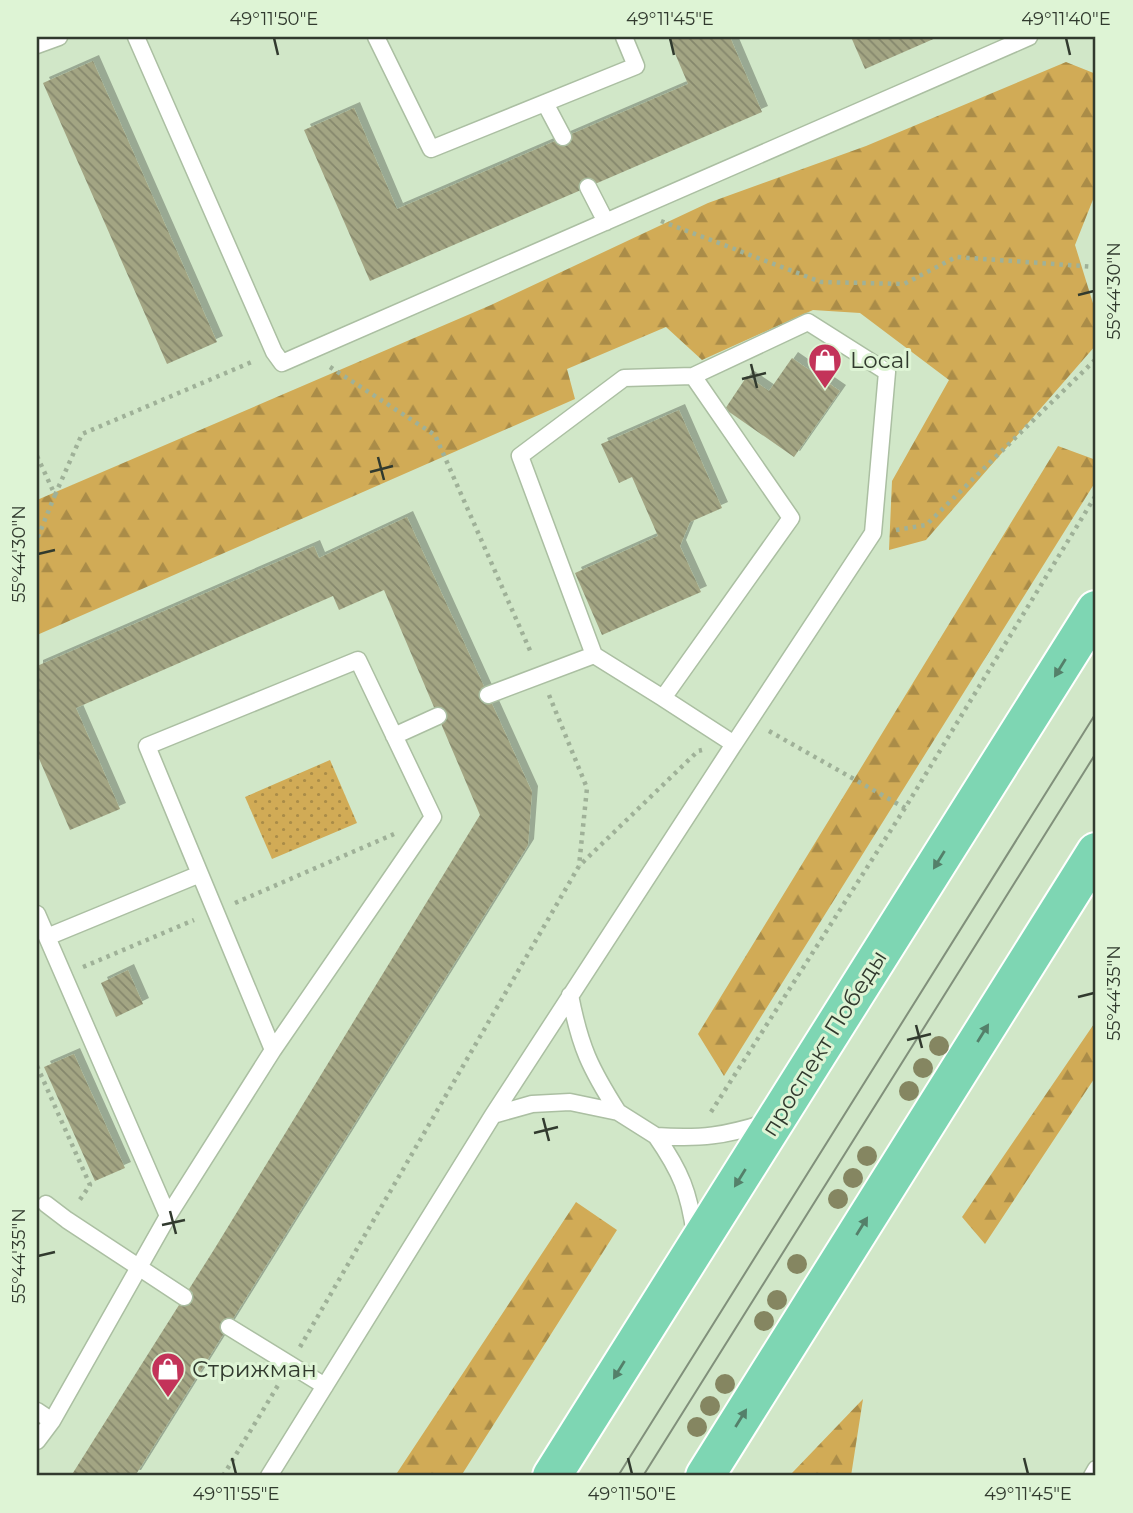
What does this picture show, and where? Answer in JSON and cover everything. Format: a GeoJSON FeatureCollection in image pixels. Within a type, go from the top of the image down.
{"type":"FeatureCollection","features":[{"type":"Feature","properties":{"kind":"main road","name":"проспект Победы"},"geometry":{"type":"LineString","coordinates":[[552,1476],[1096,610]]}},
{"type":"Feature","properties":{"kind":"main road"},"geometry":{"type":"LineString","coordinates":[[705,1476],[1096,852]]}},
{"type":"Feature","properties":{"kind":"lane"},"geometry":{"type":"LineString","coordinates":[[37,45],[59,37]]}},
{"type":"Feature","properties":{"kind":"lane"},"geometry":{"type":"LineString","coordinates":[[136,37],[274,352],[282,363],[309,354],[1029,37]]}},
{"type":"Feature","properties":{"kind":"lane"},"geometry":{"type":"LineString","coordinates":[[376,37],[431,149],[636,66],[624,37]]}},
{"type":"Feature","properties":{"kind":"lane"},"geometry":{"type":"LineString","coordinates":[[545,103],[563,137]]}},
{"type":"Feature","properties":{"kind":"lane"},"geometry":{"type":"LineString","coordinates":[[588,187],[606,222]]}},
{"type":"Feature","properties":{"kind":"lane"},"geometry":{"type":"LineString","coordinates":[[269,1476],[493,1115],[873,533],[887,372],[808,322],[693,376],[624,378],[520,456],[594,655],[734,744]]}},
{"type":"Feature","properties":{"kind":"lane"},"geometry":{"type":"LineString","coordinates":[[663,698],[791,518],[693,376]]}},
{"type":"Feature","properties":{"kind":"lane"},"geometry":{"type":"LineString","coordinates":[[488,695],[594,655]]}},
{"type":"Feature","properties":{"kind":"lane"},"geometry":{"type":"LineString","coordinates":[[37,1441],[51,1421],[167,1216],[273,1050],[433,817],[358,660],[147,746],[273,1050]]}},
{"type":"Feature","properties":{"kind":"lane"},"geometry":{"type":"LineString","coordinates":[[394,736],[438,716]]}},
{"type":"Feature","properties":{"kind":"lane"},"geometry":{"type":"LineString","coordinates":[[47,937],[200,874]]}},
{"type":"Feature","properties":{"kind":"lane"},"geometry":{"type":"LineString","coordinates":[[37,914],[167,1216]]}},
{"type":"Feature","properties":{"kind":"lane"},"geometry":{"type":"LineString","coordinates":[[570,995],[578,1036],[592,1072],[618,1112]]}},
{"type":"Feature","properties":{"kind":"lane"},"geometry":{"type":"LineString","coordinates":[[493,1115],[533,1104],[570,1102],[618,1112],[656,1136],[677,1166],[691,1205],[697,1246]]}},
{"type":"Feature","properties":{"kind":"lane"},"geometry":{"type":"LineString","coordinates":[[656,1136],[695,1138],[729,1134],[777,1119]]}},
{"type":"Feature","properties":{"kind":"lane"},"geometry":{"type":"LineString","coordinates":[[46,1204],[184,1297]]}},
{"type":"Feature","properties":{"kind":"lane"},"geometry":{"type":"LineString","coordinates":[[229,1327],[325,1386]]}},
{"type":"Feature","properties":{"kind":"lane"},"geometry":{"type":"LineString","coordinates":[[37,1412],[51,1421]]}},
{"type":"Feature","properties":{"kind":"lane"},"geometry":{"type":"LineString","coordinates":[[1092,1476],[1096,1469]]}},
{"type":"Feature","properties":{"kind":"path"},"geometry":{"type":"LineString","coordinates":[[632,210],[821,282],[904,285],[956,257],[1096,268]]}},
{"type":"Feature","properties":{"kind":"path"},"geometry":{"type":"LineString","coordinates":[[37,539],[82,434],[274,352]]}},
{"type":"Feature","properties":{"kind":"path"},"geometry":{"type":"LineString","coordinates":[[309,354],[435,435],[541,675],[587,788],[579,866]]}},
{"type":"Feature","properties":{"kind":"path"},"geometry":{"type":"LineString","coordinates":[[873,533],[926,526],[1096,359]]}},
{"type":"Feature","properties":{"kind":"path"},"geometry":{"type":"LineString","coordinates":[[37,456],[54,495]]}},
{"type":"Feature","properties":{"kind":"path"},"geometry":{"type":"LineString","coordinates":[[711,1112],[905,808],[1096,495]]}},
{"type":"Feature","properties":{"kind":"path"},"geometry":{"type":"LineString","coordinates":[[750,720],[905,808]]}},
{"type":"Feature","properties":{"kind":"path"},"geometry":{"type":"LineString","coordinates":[[223,1476],[291,1364],[579,866],[698,751],[734,744]]}},
{"type":"Feature","properties":{"kind":"path"},"geometry":{"type":"LineString","coordinates":[[37,1069],[90,1185],[67,1220]]}},
{"type":"Feature","properties":{"kind":"green space"},"geometry":{"type":"Polygon","coordinates":[[[1066,62],[1096,74],[1096,192],[1075,245],[1096,313],[1096,345],[926,540],[889,550],[892,481],[949,380],[860,313],[813,310],[702,360],[666,327],[567,369],[575,399],[37,635],[37,500],[491,305],[708,203],[866,146],[1066,62]]]}},
{"type":"Feature","properties":{"kind":"green space"},"geometry":{"type":"Polygon","coordinates":[[[1058,446],[1096,460],[1096,481],[724,1076],[698,1034],[1058,446]]]}},
{"type":"Feature","properties":{"kind":"green space"},"geometry":{"type":"Polygon","coordinates":[[[330,760],[357,823],[272,859],[245,797],[330,760]]]}},
{"type":"Feature","properties":{"kind":"green space"},"geometry":{"type":"Polygon","coordinates":[[[1096,1021],[1096,1076],[985,1244],[962,1217],[1096,1021]]]}},
{"type":"Feature","properties":{"kind":"green space"},"geometry":{"type":"Polygon","coordinates":[[[576,1202],[617,1230],[461,1476],[395,1476],[576,1202]]]}},
{"type":"Feature","properties":{"kind":"green space"},"geometry":{"type":"Polygon","coordinates":[[[863,1399],[851,1476],[790,1476],[792,1473],[863,1399]]]}},
{"type":"Feature","properties":{"kind":"building"},"geometry":{"type":"Polygon","coordinates":[[[668,37],[730,37],[762,112],[370,281],[304,130],[354,108],[397,209],[688,84],[668,37]]]}},
{"type":"Feature","properties":{"kind":"building"},"geometry":{"type":"Polygon","coordinates":[[[851,37],[938,37],[865,69],[851,37]]]}},
{"type":"Feature","properties":{"kind":"building"},"geometry":{"type":"Polygon","coordinates":[[[93,61],[217,342],[167,364],[43,83],[93,61]]]}},
{"type":"Feature","properties":{"kind":"building"},"geometry":{"type":"Polygon","coordinates":[[[792,358],[840,391],[794,457],[725,409],[747,376],[769,391],[792,358]]]}},
{"type":"Feature","properties":{"kind":"building"},"geometry":{"type":"Polygon","coordinates":[[[679,410],[722,508],[690,522],[680,546],[701,592],[602,635],[575,573],[658,536],[632,477],[619,483],[601,444],[679,410]]]}},
{"type":"Feature","properties":{"kind":"building"},"geometry":{"type":"Polygon","coordinates":[[[407,517],[532,792],[528,845],[135,1476],[71,1476],[215,1248],[480,815],[384,590],[339,610],[333,596],[76,708],[120,809],[70,830],[37,754],[37,666],[314,546],[319,558],[407,517]]]}},
{"type":"Feature","properties":{"kind":"building"},"geometry":{"type":"Polygon","coordinates":[[[128,970],[143,1004],[116,1017],[101,983],[128,970]]]}},
{"type":"Feature","properties":{"kind":"building"},"geometry":{"type":"Polygon","coordinates":[[[74,1054],[125,1168],[95,1181],[44,1067],[74,1054]]]}},
{"type":"Feature","properties":{"kind":"tram line"},"geometry":{"type":"LineString","coordinates":[[618,1476],[1096,713]]}},
{"type":"Feature","properties":{"kind":"tram line"},"geometry":{"type":"LineString","coordinates":[[643,1476],[1096,753]]}},
{"type":"Feature","properties":{"kind":"place","name":"Local"},"geometry":{"type":"Point","coordinates":[825,390]}},
{"type":"Feature","properties":{"kind":"place","name":"Стрижман"},"geometry":{"type":"Point","coordinates":[168,1399]}}]}
